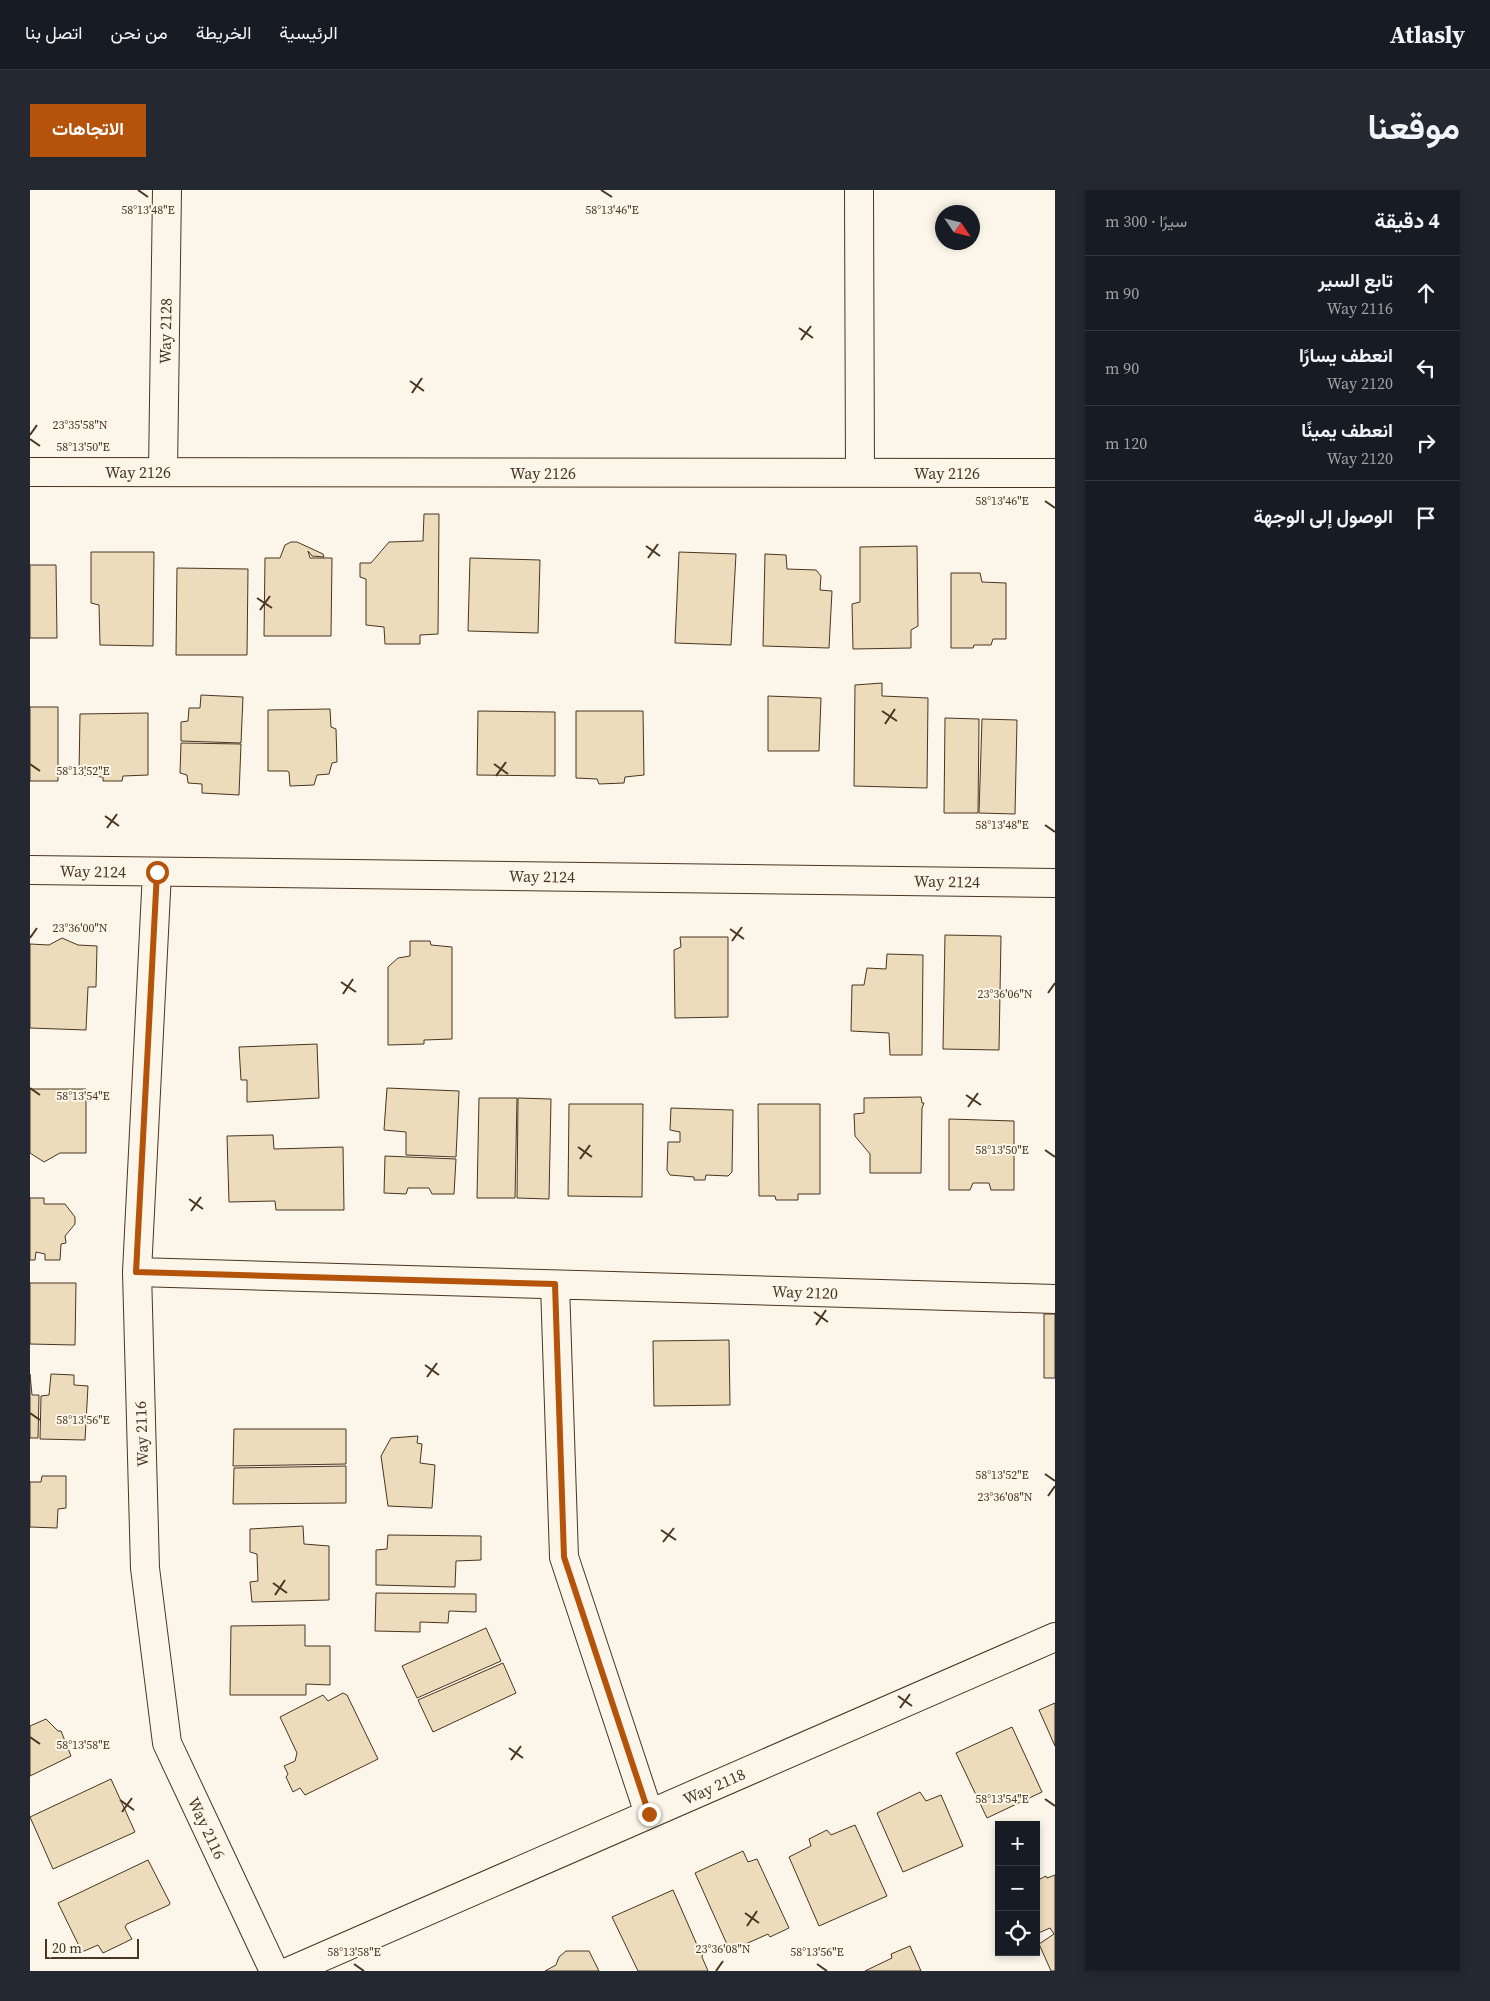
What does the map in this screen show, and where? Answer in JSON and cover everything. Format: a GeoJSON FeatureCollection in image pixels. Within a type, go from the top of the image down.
{"type":"FeatureCollection","features":[{"type":"Feature","properties":{"kind":"street","name":"Way 2128"},"geometry":{"type":"LineString","coordinates":[[163,472],[167,190]]}},
{"type":"Feature","properties":{"kind":"street"},"geometry":{"type":"LineString","coordinates":[[859,190],[860,473]]}},
{"type":"Feature","properties":{"kind":"street","name":"Way 2126"},"geometry":{"type":"LineString","coordinates":[[30,472],[1055,473]]}},
{"type":"Feature","properties":{"kind":"street","name":"Way 2124"},"geometry":{"type":"LineString","coordinates":[[30,870],[1055,883]]}},
{"type":"Feature","properties":{"kind":"street","name":"Way 2116"},"geometry":{"type":"LineString","coordinates":[[157,872],[136,1272],[145,1568],[167,1742],[274,1971]]}},
{"type":"Feature","properties":{"kind":"street","name":"Way 2120"},"geometry":{"type":"LineString","coordinates":[[136,1272],[1055,1299]]}},
{"type":"Feature","properties":{"kind":"street"},"geometry":{"type":"LineString","coordinates":[[555,1284],[564,1557],[649,1814]]}},
{"type":"Feature","properties":{"kind":"street","name":"Way 2118"},"geometry":{"type":"LineString","coordinates":[[290,1971],[1055,1637]]}},
{"type":"Feature","properties":{"kind":"building"},"geometry":{"type":"Polygon","coordinates":[[[424,514],[439,514],[438,634],[420,635],[420,644],[385,644],[384,627],[366,625],[366,579],[360,577],[360,563],[371,563],[389,542],[423,541],[424,514]]]}},
{"type":"Feature","properties":{"kind":"building"},"geometry":{"type":"Polygon","coordinates":[[[297,542],[323,554],[324,557],[312,556],[308,551],[310,558],[332,558],[331,636],[264,636],[265,558],[280,558],[285,545],[297,542]]]}},
{"type":"Feature","properties":{"kind":"building"},"geometry":{"type":"Polygon","coordinates":[[[917,546],[918,626],[911,630],[911,648],[853,649],[852,604],[860,602],[860,547],[917,546]]]}},
{"type":"Feature","properties":{"kind":"building"},"geometry":{"type":"Polygon","coordinates":[[[91,552],[154,552],[153,646],[100,645],[99,605],[91,603],[91,552]]]}},
{"type":"Feature","properties":{"kind":"building"},"geometry":{"type":"Polygon","coordinates":[[[679,552],[736,554],[731,645],[675,643],[679,552]]]}},
{"type":"Feature","properties":{"kind":"building"},"geometry":{"type":"Polygon","coordinates":[[[765,554],[786,555],[787,569],[816,570],[821,576],[820,590],[832,591],[829,648],[763,646],[765,554]]]}},
{"type":"Feature","properties":{"kind":"building"},"geometry":{"type":"Polygon","coordinates":[[[470,558],[540,560],[538,633],[468,631],[470,558]]]}},
{"type":"Feature","properties":{"kind":"building"},"geometry":{"type":"Polygon","coordinates":[[[30,565],[56,565],[57,638],[30,638],[30,565]]]}},
{"type":"Feature","properties":{"kind":"building"},"geometry":{"type":"Polygon","coordinates":[[[177,568],[248,569],[247,655],[176,655],[177,568]]]}},
{"type":"Feature","properties":{"kind":"building"},"geometry":{"type":"Polygon","coordinates":[[[951,573],[980,573],[982,582],[1006,583],[1006,639],[993,639],[991,645],[974,645],[973,648],[951,648],[951,573]]]}},
{"type":"Feature","properties":{"kind":"building"},"geometry":{"type":"Polygon","coordinates":[[[882,683],[882,696],[928,698],[927,788],[854,786],[855,685],[882,683]]]}},
{"type":"Feature","properties":{"kind":"building"},"geometry":{"type":"Polygon","coordinates":[[[201,695],[243,697],[241,743],[181,741],[181,722],[188,721],[189,708],[200,708],[201,695]]]}},
{"type":"Feature","properties":{"kind":"building"},"geometry":{"type":"Polygon","coordinates":[[[768,696],[821,698],[819,751],[768,751],[768,696]]]}},
{"type":"Feature","properties":{"kind":"building"},"geometry":{"type":"Polygon","coordinates":[[[30,707],[58,707],[58,781],[30,781],[30,707]]]}},
{"type":"Feature","properties":{"kind":"building"},"geometry":{"type":"Polygon","coordinates":[[[330,709],[331,727],[336,729],[337,762],[332,763],[329,774],[317,775],[314,785],[290,786],[289,772],[268,771],[268,710],[330,709]]]}},
{"type":"Feature","properties":{"kind":"building"},"geometry":{"type":"Polygon","coordinates":[[[478,711],[555,712],[555,776],[477,775],[478,711]]]}},
{"type":"Feature","properties":{"kind":"building"},"geometry":{"type":"Polygon","coordinates":[[[576,711],[643,711],[644,775],[625,777],[624,783],[599,784],[597,779],[576,778],[576,711]]]}},
{"type":"Feature","properties":{"kind":"building"},"geometry":{"type":"Polygon","coordinates":[[[148,713],[148,775],[123,776],[122,781],[103,781],[103,777],[79,775],[80,714],[148,713]]]}},
{"type":"Feature","properties":{"kind":"building"},"geometry":{"type":"Polygon","coordinates":[[[945,718],[979,719],[978,813],[944,813],[945,718]]]}},
{"type":"Feature","properties":{"kind":"building"},"geometry":{"type":"Polygon","coordinates":[[[982,719],[1017,720],[1015,814],[979,813],[982,719]]]}},
{"type":"Feature","properties":{"kind":"building"},"geometry":{"type":"Polygon","coordinates":[[[181,743],[241,744],[239,795],[202,793],[202,784],[188,783],[187,775],[180,773],[181,743]]]}},
{"type":"Feature","properties":{"kind":"building"},"geometry":{"type":"Polygon","coordinates":[[[945,935],[1001,936],[999,1050],[943,1049],[945,935]]]}},
{"type":"Feature","properties":{"kind":"building"},"geometry":{"type":"Polygon","coordinates":[[[680,937],[728,937],[728,1017],[675,1018],[674,950],[681,947],[680,937]]]}},
{"type":"Feature","properties":{"kind":"building"},"geometry":{"type":"Polygon","coordinates":[[[62,938],[78,945],[97,946],[96,987],[88,987],[86,1030],[30,1028],[30,944],[49,945],[62,938]]]}},
{"type":"Feature","properties":{"kind":"building"},"geometry":{"type":"Polygon","coordinates":[[[410,941],[430,941],[431,945],[452,947],[452,1039],[424,1040],[424,1044],[388,1045],[388,967],[398,958],[410,956],[410,941]]]}},
{"type":"Feature","properties":{"kind":"building"},"geometry":{"type":"Polygon","coordinates":[[[887,954],[923,955],[922,1055],[890,1055],[889,1033],[851,1031],[852,985],[864,985],[867,968],[886,969],[887,954]]]}},
{"type":"Feature","properties":{"kind":"building"},"geometry":{"type":"Polygon","coordinates":[[[317,1044],[319,1098],[247,1102],[247,1080],[241,1080],[239,1047],[317,1044]]]}},
{"type":"Feature","properties":{"kind":"building"},"geometry":{"type":"Polygon","coordinates":[[[387,1088],[459,1091],[456,1157],[406,1155],[406,1132],[384,1130],[387,1088]]]}},
{"type":"Feature","properties":{"kind":"building"},"geometry":{"type":"Polygon","coordinates":[[[30,1089],[86,1089],[86,1153],[60,1153],[44,1162],[30,1153],[30,1089]]]}},
{"type":"Feature","properties":{"kind":"building"},"geometry":{"type":"Polygon","coordinates":[[[921,1097],[922,1103],[924,1103],[922,1108],[921,1173],[870,1173],[870,1154],[855,1136],[854,1114],[864,1113],[864,1098],[921,1097]]]}},
{"type":"Feature","properties":{"kind":"building"},"geometry":{"type":"Polygon","coordinates":[[[479,1098],[517,1098],[515,1198],[477,1198],[479,1098]]]}},
{"type":"Feature","properties":{"kind":"building"},"geometry":{"type":"Polygon","coordinates":[[[518,1098],[551,1099],[549,1199],[517,1198],[518,1098]]]}},
{"type":"Feature","properties":{"kind":"building"},"geometry":{"type":"Polygon","coordinates":[[[569,1104],[643,1104],[642,1197],[568,1196],[569,1104]]]}},
{"type":"Feature","properties":{"kind":"building"},"geometry":{"type":"Polygon","coordinates":[[[758,1104],[820,1104],[820,1194],[798,1194],[798,1200],[776,1200],[775,1196],[759,1196],[758,1104]]]}},
{"type":"Feature","properties":{"kind":"building"},"geometry":{"type":"Polygon","coordinates":[[[671,1108],[733,1110],[732,1172],[728,1176],[706,1175],[705,1180],[694,1180],[694,1177],[670,1175],[667,1170],[668,1142],[680,1142],[680,1132],[670,1130],[671,1108]]]}},
{"type":"Feature","properties":{"kind":"building"},"geometry":{"type":"Polygon","coordinates":[[[949,1119],[1014,1121],[1014,1190],[991,1190],[989,1183],[973,1183],[970,1190],[949,1190],[949,1119]]]}},
{"type":"Feature","properties":{"kind":"building"},"geometry":{"type":"Polygon","coordinates":[[[273,1135],[274,1149],[343,1147],[344,1210],[276,1210],[275,1201],[229,1202],[227,1136],[273,1135]]]}},
{"type":"Feature","properties":{"kind":"building"},"geometry":{"type":"Polygon","coordinates":[[[385,1156],[456,1159],[454,1194],[432,1194],[429,1188],[408,1188],[406,1194],[384,1193],[385,1156]]]}},
{"type":"Feature","properties":{"kind":"building"},"geometry":{"type":"Polygon","coordinates":[[[30,1198],[44,1198],[44,1204],[65,1204],[75,1217],[75,1224],[65,1236],[66,1243],[61,1244],[60,1260],[45,1260],[45,1254],[36,1252],[35,1260],[30,1260],[30,1198]]]}},
{"type":"Feature","properties":{"kind":"building"},"geometry":{"type":"Polygon","coordinates":[[[30,1283],[76,1283],[75,1345],[30,1344],[30,1283]]]}},
{"type":"Feature","properties":{"kind":"building"},"geometry":{"type":"Polygon","coordinates":[[[1044,1314],[1055,1314],[1055,1378],[1044,1378],[1044,1314]]]}},
{"type":"Feature","properties":{"kind":"building"},"geometry":{"type":"Polygon","coordinates":[[[729,1340],[730,1405],[654,1406],[653,1341],[729,1340]]]}},
{"type":"Feature","properties":{"kind":"building"},"geometry":{"type":"Polygon","coordinates":[[[30,1374],[32,1395],[39,1395],[38,1438],[30,1438],[30,1374]]]}},
{"type":"Feature","properties":{"kind":"building"},"geometry":{"type":"Polygon","coordinates":[[[51,1374],[74,1375],[74,1385],[88,1386],[85,1440],[40,1439],[41,1396],[49,1395],[51,1374]]]}},
{"type":"Feature","properties":{"kind":"building"},"geometry":{"type":"Polygon","coordinates":[[[234,1429],[346,1429],[346,1464],[233,1466],[234,1429]]]}},
{"type":"Feature","properties":{"kind":"building"},"geometry":{"type":"Polygon","coordinates":[[[418,1436],[417,1443],[422,1444],[420,1463],[435,1465],[432,1508],[388,1506],[381,1456],[391,1438],[418,1436]]]}},
{"type":"Feature","properties":{"kind":"building"},"geometry":{"type":"Polygon","coordinates":[[[346,1466],[346,1503],[233,1504],[234,1468],[346,1466]]]}},
{"type":"Feature","properties":{"kind":"building"},"geometry":{"type":"Polygon","coordinates":[[[42,1476],[66,1476],[66,1508],[58,1509],[57,1528],[30,1527],[30,1482],[41,1482],[42,1476]]]}},
{"type":"Feature","properties":{"kind":"building"},"geometry":{"type":"Polygon","coordinates":[[[303,1526],[304,1544],[329,1546],[329,1600],[252,1602],[250,1582],[258,1581],[257,1554],[250,1552],[250,1529],[303,1526]]]}},
{"type":"Feature","properties":{"kind":"building"},"geometry":{"type":"Polygon","coordinates":[[[388,1535],[481,1536],[481,1560],[456,1561],[455,1587],[376,1585],[376,1550],[387,1549],[388,1535]]]}},
{"type":"Feature","properties":{"kind":"building"},"geometry":{"type":"Polygon","coordinates":[[[376,1593],[476,1594],[476,1612],[449,1611],[448,1623],[420,1622],[420,1632],[375,1631],[376,1593]]]}},
{"type":"Feature","properties":{"kind":"building"},"geometry":{"type":"Polygon","coordinates":[[[305,1625],[305,1646],[330,1646],[330,1685],[306,1684],[306,1695],[230,1695],[231,1626],[305,1625]]]}},
{"type":"Feature","properties":{"kind":"building"},"geometry":{"type":"Polygon","coordinates":[[[486,1628],[501,1661],[417,1698],[402,1666],[486,1628]]]}},
{"type":"Feature","properties":{"kind":"building"},"geometry":{"type":"Polygon","coordinates":[[[503,1663],[516,1693],[433,1732],[418,1700],[503,1663]]]}},
{"type":"Feature","properties":{"kind":"building"},"geometry":{"type":"Polygon","coordinates":[[[343,1693],[347,1695],[378,1759],[305,1795],[300,1788],[293,1792],[286,1777],[288,1774],[284,1766],[295,1761],[297,1753],[280,1717],[323,1695],[328,1701],[343,1693]]]}},
{"type":"Feature","properties":{"kind":"building"},"geometry":{"type":"Polygon","coordinates":[[[1055,1703],[1055,1746],[1039,1710],[1055,1703]]]}},
{"type":"Feature","properties":{"kind":"building"},"geometry":{"type":"Polygon","coordinates":[[[46,1719],[58,1731],[61,1731],[71,1756],[30,1776],[30,1726],[46,1719]]]}},
{"type":"Feature","properties":{"kind":"building"},"geometry":{"type":"Polygon","coordinates":[[[1012,1727],[1042,1792],[987,1818],[956,1753],[1012,1727]]]}},
{"type":"Feature","properties":{"kind":"building"},"geometry":{"type":"Polygon","coordinates":[[[111,1779],[135,1832],[53,1869],[30,1817],[111,1779]]]}},
{"type":"Feature","properties":{"kind":"building"},"geometry":{"type":"Polygon","coordinates":[[[920,1792],[926,1801],[941,1795],[963,1846],[903,1872],[877,1813],[920,1792]]]}},
{"type":"Feature","properties":{"kind":"building"},"geometry":{"type":"Polygon","coordinates":[[[855,1825],[887,1896],[819,1926],[789,1857],[811,1846],[809,1839],[827,1830],[831,1835],[855,1825]]]}},
{"type":"Feature","properties":{"kind":"building"},"geometry":{"type":"Polygon","coordinates":[[[743,1851],[748,1862],[757,1859],[789,1928],[770,1937],[768,1934],[730,1951],[695,1873],[743,1851]]]}},
{"type":"Feature","properties":{"kind":"building"},"geometry":{"type":"Polygon","coordinates":[[[148,1860],[170,1903],[169,1905],[127,1924],[125,1927],[132,1939],[103,1953],[98,1945],[82,1952],[58,1903],[148,1860]]]}},
{"type":"Feature","properties":{"kind":"building"},"geometry":{"type":"Polygon","coordinates":[[[1055,1875],[1055,1971],[1051,1971],[1040,1946],[1040,1943],[1054,1934],[1050,1928],[1040,1932],[1040,1879],[1046,1876],[1047,1878],[1055,1875]]]}},
{"type":"Feature","properties":{"kind":"building"},"geometry":{"type":"Polygon","coordinates":[[[673,1890],[701,1954],[703,1952],[702,1957],[708,1971],[638,1971],[612,1917],[673,1890]]]}},
{"type":"Feature","properties":{"kind":"building"},"geometry":{"type":"Polygon","coordinates":[[[910,1946],[921,1971],[865,1971],[892,1958],[891,1954],[910,1946]]]}},
{"type":"Feature","properties":{"kind":"building"},"geometry":{"type":"Polygon","coordinates":[[[566,1951],[589,1951],[599,1971],[545,1971],[556,1965],[559,1957],[566,1951]]]}},
{"type":"Feature","properties":{"kind":"route"},"geometry":{"type":"LineString","coordinates":[[157,872],[136,1272],[555,1284],[564,1557],[649,1814]]}}]}
